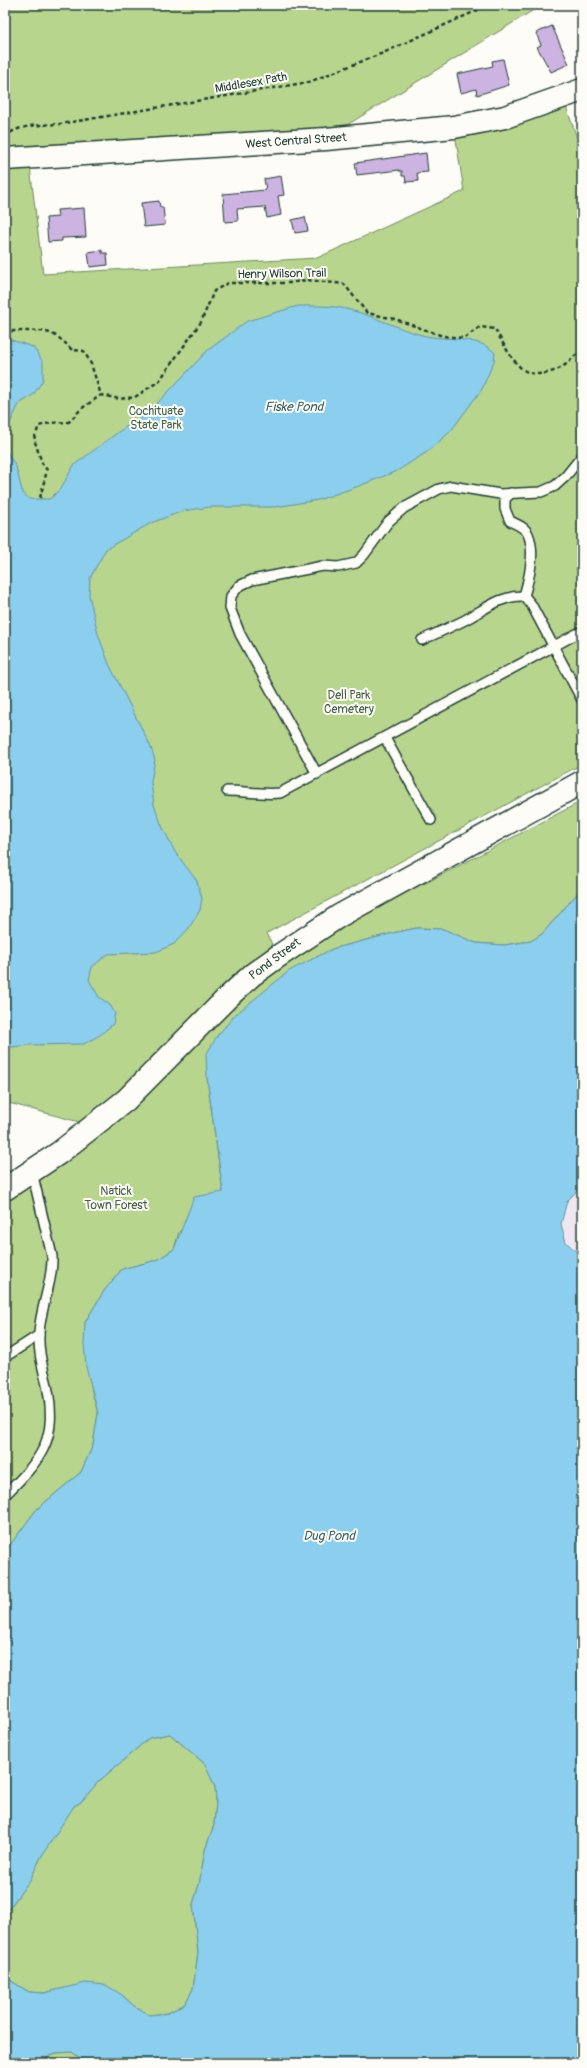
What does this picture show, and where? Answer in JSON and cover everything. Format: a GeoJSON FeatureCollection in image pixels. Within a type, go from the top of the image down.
{"type":"FeatureCollection","features":[{"type":"Feature","properties":{"kind":"street","name":"West Central Street"},"geometry":{"type":"LineString","coordinates":[[5,159],[318,139],[454,128],[505,117],[582,90]]}},
{"type":"Feature","properties":{"kind":"street","name":"Pond Street"},"geometry":{"type":"LineString","coordinates":[[5,1189],[65,1149],[126,1100],[193,1031],[247,980],[283,953],[346,912],[582,782]]}},
{"type":"Feature","properties":{"kind":"lane"},"geometry":{"type":"LineString","coordinates":[[317,774],[240,634],[230,608],[231,596],[239,586],[252,580],[323,566],[338,567],[356,563],[364,555],[388,522],[404,508],[439,488],[452,486],[484,493],[511,494],[541,492],[555,486],[566,476],[582,456]]}},
{"type":"Feature","properties":{"kind":"lane"},"geometry":{"type":"LineString","coordinates":[[511,494],[505,500],[505,509],[510,521],[528,533],[530,544],[531,569],[524,596]]}},
{"type":"Feature","properties":{"kind":"lane"},"geometry":{"type":"LineString","coordinates":[[422,640],[466,620],[500,600],[514,596],[524,596],[531,604],[582,700]]}},
{"type":"Feature","properties":{"kind":"lane"},"geometry":{"type":"LineString","coordinates":[[227,791],[244,791],[261,795],[280,793],[582,631]]}},
{"type":"Feature","properties":{"kind":"lane"},"geometry":{"type":"LineString","coordinates":[[385,738],[431,820]]}},
{"type":"Feature","properties":{"kind":"lane"},"geometry":{"type":"LineString","coordinates":[[5,1495],[38,1460],[45,1446],[50,1429],[52,1410],[40,1360],[39,1335],[40,1319],[53,1268],[52,1256],[32,1172]]}},
{"type":"Feature","properties":{"kind":"lane"},"geometry":{"type":"LineString","coordinates":[[5,1357],[39,1335]]}},
{"type":"Feature","properties":{"kind":"path","name":"Middlesex Path"},"geometry":{"type":"LineString","coordinates":[[5,136],[9,132],[33,126],[60,124],[309,82],[383,53],[489,5]]}},
{"type":"Feature","properties":{"kind":"path","name":"Henry Wilson Trail"},"geometry":{"type":"LineString","coordinates":[[101,395],[120,399],[135,397],[159,381],[201,322],[214,291],[228,283],[289,283],[306,280],[344,284],[367,313],[395,319],[443,336],[464,338],[480,327],[495,329],[519,367],[535,374],[551,373],[565,366],[578,353],[582,352]]}},
{"type":"Feature","properties":{"kind":"path"},"geometry":{"type":"LineString","coordinates":[[5,328],[10,331],[51,332],[62,339],[72,350],[84,351],[91,364],[101,395],[81,409],[69,422],[50,422],[39,426],[34,439],[42,463],[47,470],[40,498]]}},
{"type":"Feature","properties":{"kind":"shaded area"},"geometry":{"type":"Polygon","coordinates":[[[582,1186],[582,1257],[566,1242],[561,1224],[567,1201],[582,1186]]]}},
{"type":"Feature","properties":{"kind":"green space"},"geometry":{"type":"Polygon","coordinates":[[[5,5],[544,5],[347,125],[306,130],[5,148],[5,5]]]}},
{"type":"Feature","properties":{"kind":"green space"},"geometry":{"type":"Polygon","coordinates":[[[563,98],[582,152],[582,764],[267,933],[277,956],[419,871],[424,884],[582,801],[582,888],[542,934],[531,941],[504,945],[476,943],[443,929],[417,928],[397,932],[332,949],[311,960],[236,1014],[217,1036],[207,1078],[223,1193],[179,1232],[174,1249],[157,1260],[122,1269],[104,1291],[85,1322],[92,1392],[98,1413],[93,1445],[81,1472],[36,1510],[5,1552],[5,1189],[94,1126],[5,1102],[5,159],[29,159],[43,274],[317,258],[464,191],[454,127],[563,98]]]}},
{"type":"Feature","properties":{"kind":"green space"},"geometry":{"type":"Polygon","coordinates":[[[170,1734],[205,1764],[215,1787],[216,1802],[214,1825],[205,1850],[199,1885],[193,1904],[198,1953],[193,1989],[185,2004],[168,2013],[149,2015],[134,2006],[122,1995],[61,1989],[44,1993],[29,1992],[5,1977],[5,1914],[30,1880],[41,1857],[74,1806],[81,1802],[98,1782],[149,1738],[170,1734]]]}},
{"type":"Feature","properties":{"kind":"green space"},"geometry":{"type":"Polygon","coordinates":[[[72,2052],[87,2063],[40,2063],[55,2053],[72,2052]]]}},
{"type":"Feature","properties":{"kind":"water","name":"Fiske Pond"},"geometry":{"type":"Polygon","coordinates":[[[298,306],[344,308],[422,335],[480,343],[495,353],[494,361],[482,389],[450,432],[427,452],[397,471],[318,500],[275,507],[210,507],[183,511],[151,523],[106,549],[90,578],[89,595],[98,634],[109,664],[150,745],[155,760],[151,781],[154,805],[162,826],[175,852],[197,881],[202,898],[200,910],[189,928],[174,944],[156,952],[108,954],[92,967],[89,980],[99,997],[110,1005],[115,1013],[113,1024],[100,1035],[84,1044],[28,1045],[5,1048],[5,436],[6,450],[16,467],[23,494],[30,499],[50,499],[61,488],[74,465],[121,430],[147,414],[207,351],[247,321],[298,306]]]}},
{"type":"Feature","properties":{"kind":"water"},"geometry":{"type":"Polygon","coordinates":[[[5,338],[33,347],[43,362],[43,380],[33,395],[19,404],[5,434],[5,338]]]}},
{"type":"Feature","properties":{"kind":"water","name":"Dug Pond"},"geometry":{"type":"Polygon","coordinates":[[[582,888],[582,1186],[567,1201],[561,1224],[566,1242],[582,1257],[582,2063],[87,2063],[72,2052],[55,2053],[40,2063],[5,2063],[5,1977],[29,1992],[44,1993],[85,1983],[106,1985],[122,1995],[134,2006],[149,2015],[168,2013],[185,2004],[193,1989],[198,1953],[193,1904],[199,1885],[205,1850],[214,1825],[216,1802],[215,1787],[205,1764],[170,1734],[149,1738],[98,1782],[81,1802],[74,1806],[41,1857],[30,1880],[5,1914],[5,1552],[36,1510],[81,1472],[93,1445],[98,1413],[86,1367],[84,1344],[85,1322],[104,1291],[122,1269],[157,1260],[174,1249],[194,1197],[223,1192],[207,1078],[206,1055],[217,1036],[236,1014],[289,971],[332,949],[417,928],[443,929],[476,943],[504,945],[531,941],[542,934],[582,888]]]}},
{"type":"Feature","properties":{"kind":"building"},"geometry":{"type":"Polygon","coordinates":[[[552,26],[569,64],[551,72],[537,47],[541,45],[536,33],[552,26]]]}},
{"type":"Feature","properties":{"kind":"building"},"geometry":{"type":"Polygon","coordinates":[[[503,59],[509,85],[477,95],[476,89],[461,93],[457,74],[493,66],[492,61],[503,59]]]}},
{"type":"Feature","properties":{"kind":"building"},"geometry":{"type":"Polygon","coordinates":[[[426,153],[428,172],[417,173],[418,181],[406,182],[405,176],[402,176],[402,171],[399,170],[357,175],[355,163],[426,153]]]}},
{"type":"Feature","properties":{"kind":"building"},"geometry":{"type":"Polygon","coordinates":[[[281,176],[284,195],[278,196],[281,215],[267,218],[265,207],[237,209],[238,221],[225,222],[223,194],[266,190],[264,179],[281,176]]]}},
{"type":"Feature","properties":{"kind":"building"},"geometry":{"type":"Polygon","coordinates":[[[159,201],[160,207],[163,207],[165,225],[144,227],[141,203],[159,201]]]}},
{"type":"Feature","properties":{"kind":"building"},"geometry":{"type":"Polygon","coordinates":[[[84,208],[86,237],[62,238],[62,241],[48,242],[46,218],[58,217],[57,210],[84,208]]]}},
{"type":"Feature","properties":{"kind":"building"},"geometry":{"type":"Polygon","coordinates":[[[305,217],[308,231],[295,233],[292,220],[305,217]]]}},
{"type":"Feature","properties":{"kind":"building"},"geometry":{"type":"Polygon","coordinates":[[[102,250],[102,253],[107,253],[108,265],[90,267],[88,252],[102,250]]]}},
{"type":"Feature","properties":{"kind":"park label","name":"Cochituate State Park"},"geometry":{"type":"Point","coordinates":[156,418]}},
{"type":"Feature","properties":{"kind":"park label","name":"Dell Park Cemetery"},"geometry":{"type":"Point","coordinates":[349,702]}},
{"type":"Feature","properties":{"kind":"park label","name":"Natick Town Forest"},"geometry":{"type":"Point","coordinates":[116,1198]}}]}
